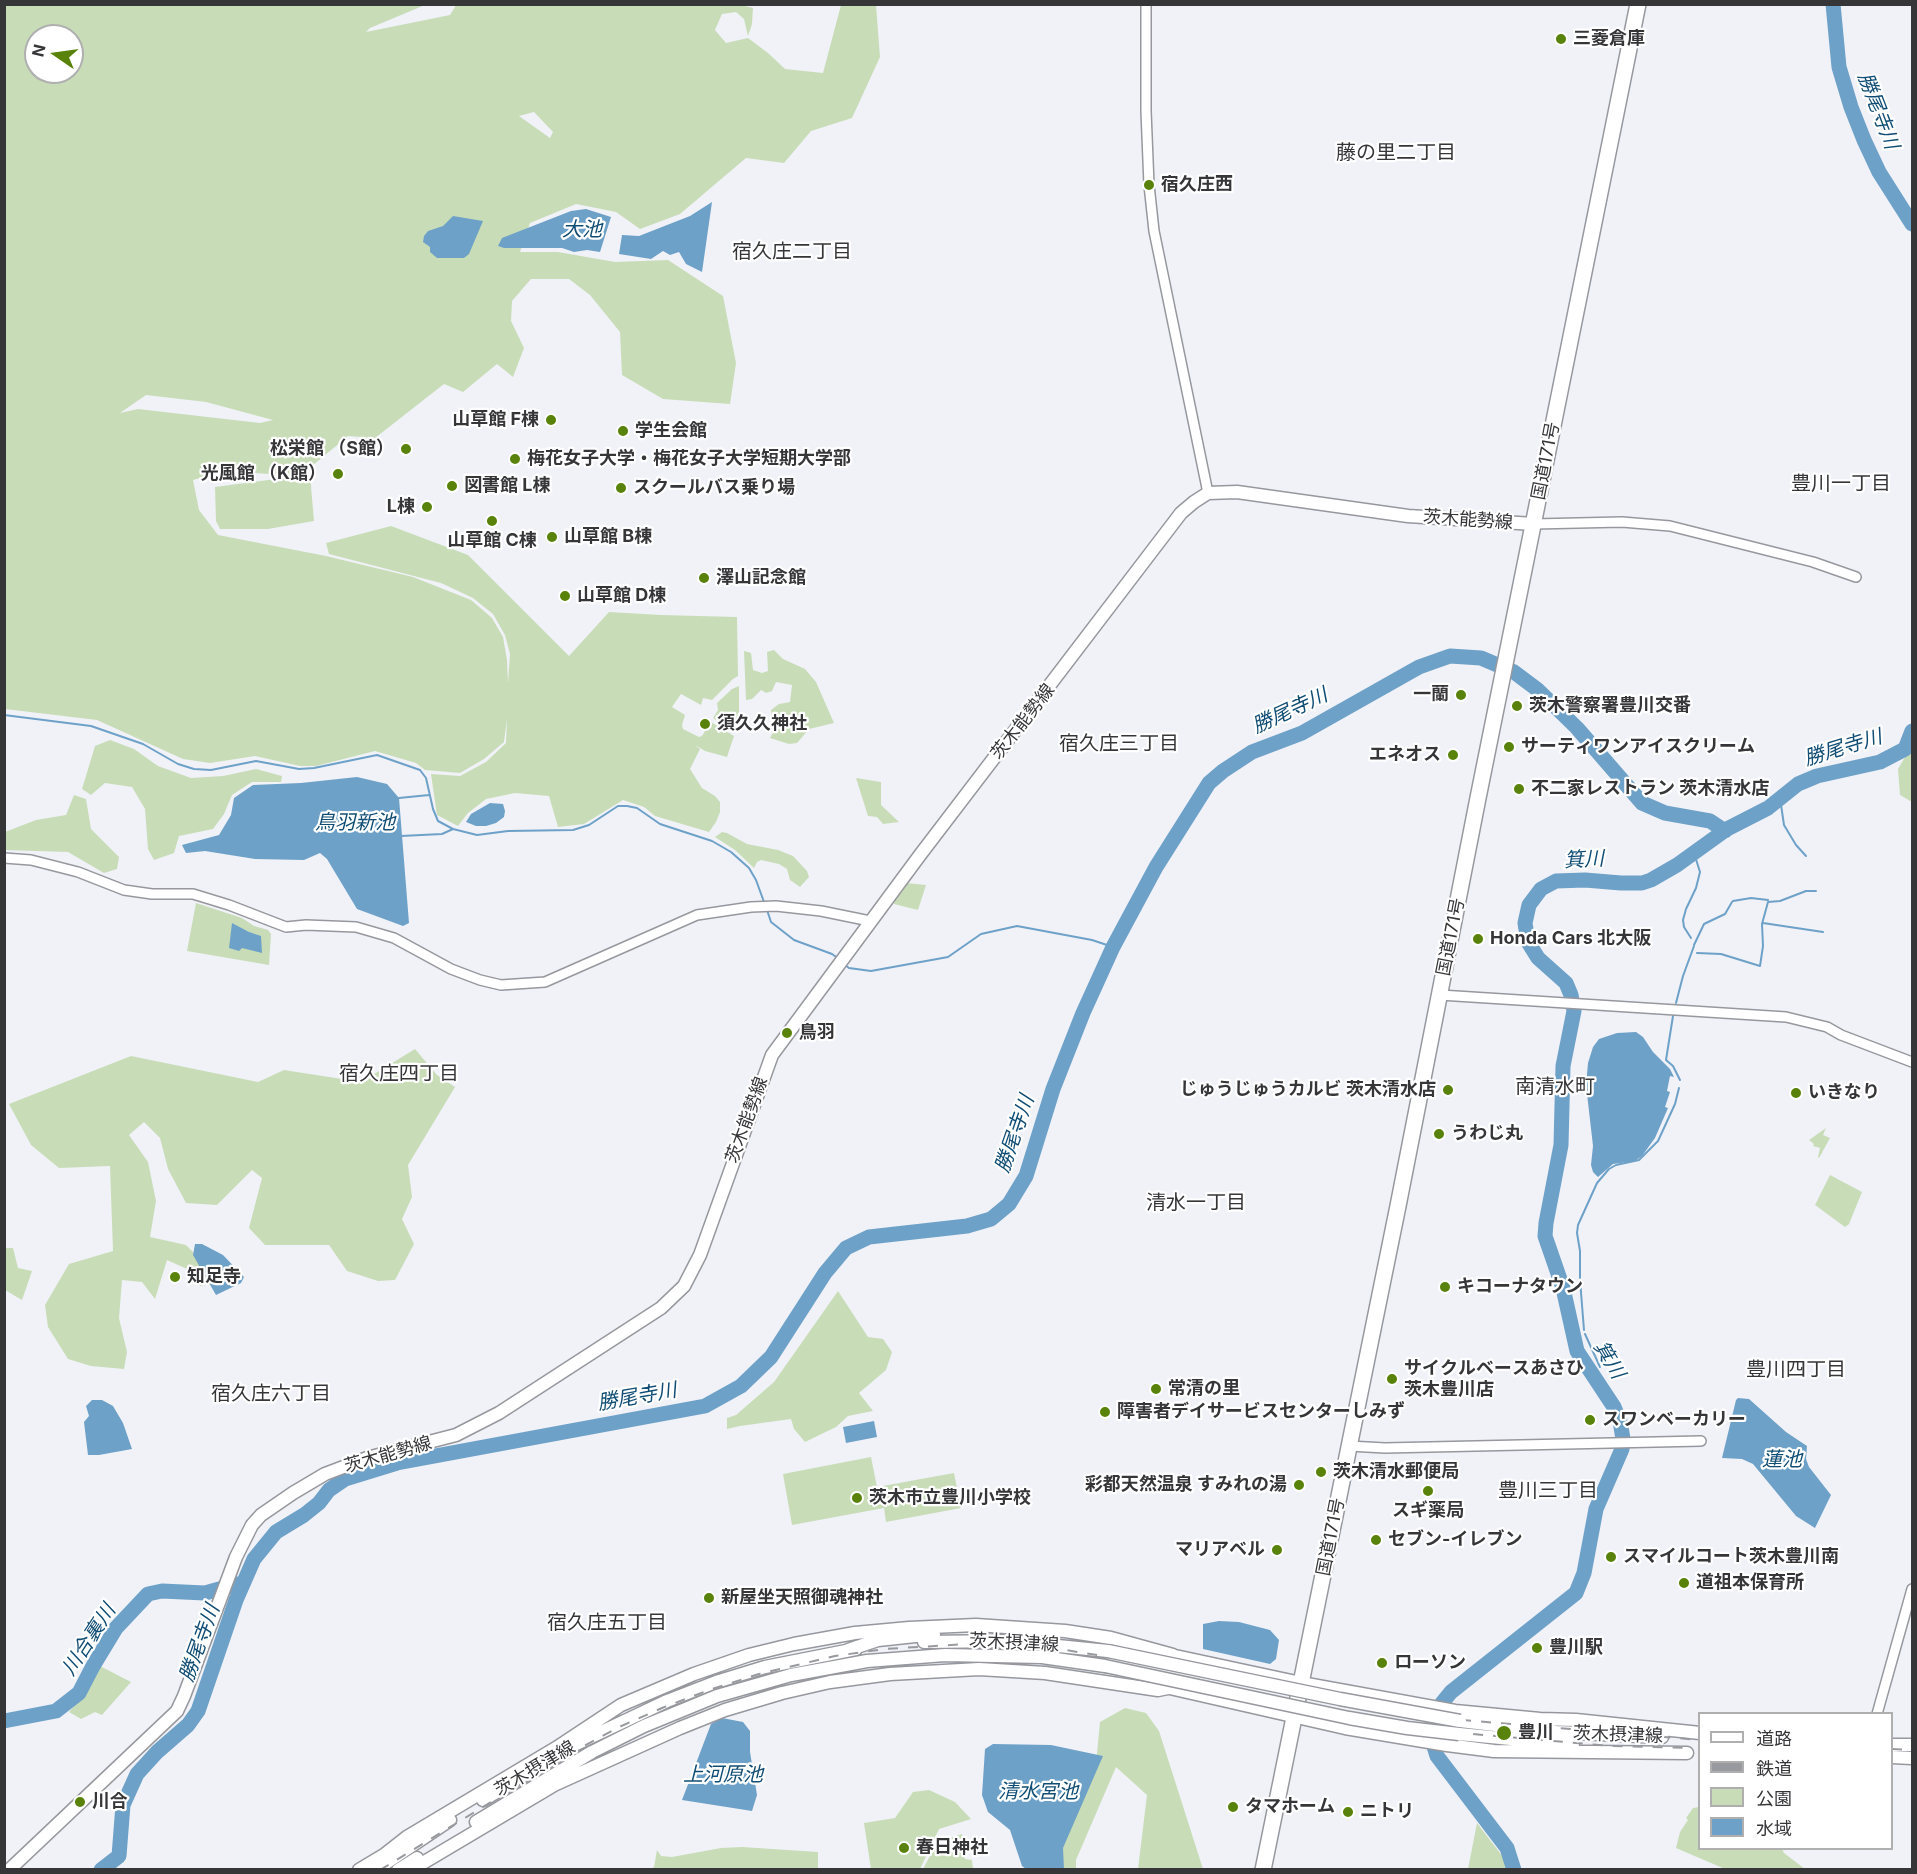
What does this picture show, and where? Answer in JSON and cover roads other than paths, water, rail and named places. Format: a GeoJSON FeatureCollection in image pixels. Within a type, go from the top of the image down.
{"type":"FeatureCollection","features":[{"type":"Feature","properties":{"kind":"highway","name":"国道171号"},"geometry":{"type":"LineString","coordinates":[[1263,1869],[1638,4]]}},
{"type":"Feature","properties":{"kind":"main road","name":"茨木能勢線"},"geometry":{"type":"LineString","coordinates":[[9,1869],[177,1711],[242,1542],[261,1515],[325,1474],[367,1458],[456,1435],[499,1413],[661,1308],[684,1286],[699,1255],[772,1055],[870,921],[1181,513],[1208,493],[1237,492],[1408,516],[1534,524]]}},
{"type":"Feature","properties":{"kind":"main road"},"geometry":{"type":"LineString","coordinates":[[359,1869],[384,1855],[407,1837],[556,1748],[621,1705],[663,1686],[749,1655],[855,1633],[960,1625],[1065,1631],[1125,1640],[1173,1655]]}},
{"type":"Feature","properties":{"kind":"main road"},"geometry":{"type":"LineString","coordinates":[[848,1650],[886,1638],[981,1632],[1064,1638],[1173,1655],[1427,1707],[1458,1716],[1576,1720],[1698,1733]]}},
{"type":"Feature","properties":{"kind":"main road","name":"茨木摂津線"},"geometry":{"type":"LineString","coordinates":[[375,1869],[574,1745],[667,1701],[716,1682],[765,1667],[828,1653],[910,1643],[982,1641],[1033,1643],[1108,1651],[1341,1699],[1556,1732],[1698,1738]]}},
{"type":"Feature","properties":{"kind":"main road"},"geometry":{"type":"LineString","coordinates":[[604,1716],[719,1673],[792,1654],[828,1653]]}},
{"type":"Feature","properties":{"kind":"main road"},"geometry":{"type":"LineString","coordinates":[[945,1654],[973,1661],[1104,1674],[1345,1728],[1447,1745],[1494,1751],[1693,1753]]}},
{"type":"Feature","properties":{"kind":"main road","name":"茨木摂津線"},"geometry":{"type":"LineString","coordinates":[[398,1869],[576,1761],[668,1715],[717,1696],[791,1675],[867,1661],[945,1654],[1042,1657],[1106,1666],[1348,1718],[1407,1728],[1539,1743],[1693,1753]]}},
{"type":"Feature","properties":{"kind":"main road"},"geometry":{"type":"LineString","coordinates":[[411,1869],[554,1785],[635,1748],[749,1702],[830,1682],[940,1670],[1008,1670],[1060,1675],[1143,1688],[1164,1690],[1168,1688]]}},
{"type":"Feature","properties":{"kind":"main road"},"geometry":{"type":"LineString","coordinates":[[635,1748],[633,1742],[635,1739],[791,1675]]}},
{"type":"Feature","properties":{"kind":"main road"},"geometry":{"type":"LineString","coordinates":[[1893,1745],[1912,1745]]}},
{"type":"Feature","properties":{"kind":"main road"},"geometry":{"type":"LineString","coordinates":[[1893,1757],[1912,1758]]}},
{"type":"Feature","properties":{"kind":"main road"},"geometry":{"type":"LineString","coordinates":[[365,1869],[411,1846]]}},
{"type":"Feature","properties":{"kind":"street"},"geometry":{"type":"LineString","coordinates":[[1146,4],[1146,111],[1149,185],[1154,231],[1208,493]]}},
{"type":"Feature","properties":{"kind":"street"},"geometry":{"type":"LineString","coordinates":[[1534,524],[1622,522],[1670,526],[1813,562],[1856,577]]}},
{"type":"Feature","properties":{"kind":"street"},"geometry":{"type":"LineString","coordinates":[[4,858],[31,860],[78,872],[124,890],[152,894],[193,894],[229,905],[285,927],[306,925],[356,927],[394,938],[451,969],[501,985],[545,982],[697,915],[766,906],[821,911],[870,921]]}},
{"type":"Feature","properties":{"kind":"street"},"geometry":{"type":"LineString","coordinates":[[1440,995],[1786,1017],[1819,1024],[1912,1062]]}},
{"type":"Feature","properties":{"kind":"street"},"geometry":{"type":"LineString","coordinates":[[1349,1446],[1366,1448],[1701,1441]]}},
{"type":"Feature","properties":{"kind":"street"},"geometry":{"type":"LineString","coordinates":[[1877,1712],[1912,1589]]}},
{"type":"Feature","properties":{"kind":"water"},"geometry":{"type":"Polygon","coordinates":[[[712,202],[702,272],[686,264],[679,252],[670,255],[663,251],[651,259],[619,254],[622,235],[639,236],[690,216],[712,202]]]}},
{"type":"Feature","properties":{"kind":"water","name":"大池"},"geometry":{"type":"Polygon","coordinates":[[[586,209],[611,217],[600,252],[498,246],[502,238],[571,211],[586,209]]]}},
{"type":"Feature","properties":{"kind":"water"},"geometry":{"type":"Polygon","coordinates":[[[453,216],[483,221],[469,254],[464,258],[437,258],[430,252],[430,247],[423,242],[424,236],[428,231],[443,226],[453,216]]]}},
{"type":"Feature","properties":{"kind":"water","name":"鳥羽新池"},"geometry":{"type":"Polygon","coordinates":[[[357,777],[387,784],[399,798],[409,923],[403,926],[357,909],[327,859],[320,853],[304,860],[255,859],[205,851],[186,853],[182,845],[219,835],[231,815],[234,798],[253,785],[357,777]]]}},
{"type":"Feature","properties":{"kind":"water"},"geometry":{"type":"Polygon","coordinates":[[[490,803],[503,804],[504,817],[486,826],[476,826],[466,822],[471,814],[490,803]]]}},
{"type":"Feature","properties":{"kind":"water"},"geometry":{"type":"Polygon","coordinates":[[[232,923],[261,936],[262,953],[242,948],[239,951],[229,948],[232,923]]]}},
{"type":"Feature","properties":{"kind":"water"},"geometry":{"type":"Polygon","coordinates":[[[1636,1032],[1643,1037],[1674,1077],[1670,1076],[1667,1091],[1670,1092],[1665,1107],[1668,1108],[1655,1138],[1642,1156],[1635,1161],[1613,1164],[1598,1177],[1591,1165],[1593,1146],[1586,1085],[1588,1063],[1593,1047],[1599,1039],[1617,1033],[1636,1032]]]}},
{"type":"Feature","properties":{"kind":"water"},"geometry":{"type":"Polygon","coordinates":[[[195,1244],[202,1244],[223,1255],[244,1277],[241,1283],[216,1295],[193,1255],[195,1244]]]}},
{"type":"Feature","properties":{"kind":"water","name":"蓮池"},"geometry":{"type":"Polygon","coordinates":[[[1738,1398],[1749,1399],[1786,1432],[1807,1446],[1806,1459],[1809,1467],[1831,1495],[1815,1528],[1796,1516],[1753,1464],[1742,1459],[1722,1458],[1738,1398]]]}},
{"type":"Feature","properties":{"kind":"water"},"geometry":{"type":"Polygon","coordinates":[[[92,1400],[102,1400],[113,1406],[123,1423],[132,1449],[88,1455],[84,1422],[89,1416],[86,1406],[92,1400]]]}},
{"type":"Feature","properties":{"kind":"water"},"geometry":{"type":"Polygon","coordinates":[[[874,1421],[877,1437],[846,1443],[843,1427],[874,1421]]]}},
{"type":"Feature","properties":{"kind":"water"},"geometry":{"type":"Polygon","coordinates":[[[1219,1621],[1239,1622],[1270,1630],[1279,1640],[1276,1659],[1270,1664],[1203,1649],[1203,1624],[1219,1621]]]}},
{"type":"Feature","properties":{"kind":"water","name":"上河原池"},"geometry":{"type":"Polygon","coordinates":[[[722,1718],[743,1722],[750,1731],[750,1752],[757,1795],[752,1811],[682,1800],[711,1724],[722,1718]]]}},
{"type":"Feature","properties":{"kind":"water","name":"清水宮池"},"geometry":{"type":"Polygon","coordinates":[[[993,1744],[1051,1745],[1103,1756],[1063,1848],[1064,1869],[1026,1869],[1022,1866],[1010,1830],[988,1812],[982,1795],[985,1749],[993,1744]]]}},
{"type":"Feature","properties":{"kind":"waterway","name":"勝尾寺川"},"geometry":{"type":"LineString","coordinates":[[1833,4],[1839,67],[1851,107],[1879,172],[1912,224]]}},
{"type":"Feature","properties":{"kind":"waterway","name":"勝尾寺川"},"geometry":{"type":"LineString","coordinates":[[101,1870],[119,1856],[123,1805],[137,1774],[157,1752],[188,1725],[198,1711],[236,1600],[254,1559],[276,1532],[304,1515],[319,1503],[329,1490],[345,1479],[397,1463],[705,1406],[741,1386],[771,1357],[825,1273],[846,1248],[869,1237],[967,1226],[991,1219],[1009,1204],[1026,1176],[1053,1089],[1083,1013],[1113,947],[1156,867],[1209,783],[1252,752],[1302,733],[1419,667],[1450,656],[1481,658],[1514,672],[1538,690],[1577,728],[1642,803],[1665,813],[1710,821],[1725,831]]}},
{"type":"Feature","properties":{"kind":"waterway"},"geometry":{"type":"LineString","coordinates":[[4,715],[91,726],[143,744],[178,764],[194,769],[211,770],[256,761],[299,769],[314,768],[377,755],[420,770],[426,778],[438,821],[453,829],[477,835],[508,831],[573,830],[589,825],[618,806],[637,808],[660,824],[712,841],[731,852],[749,868],[764,902]]}},
{"type":"Feature","properties":{"kind":"waterway","name":"箕川"},"geometry":{"type":"LineString","coordinates":[[1514,1870],[1507,1848],[1437,1756],[1432,1740],[1434,1719],[1451,1692],[1576,1593],[1584,1573],[1596,1509],[1622,1449],[1623,1439],[1620,1421],[1614,1407],[1577,1351],[1563,1288],[1545,1236],[1561,1145],[1563,1066],[1574,1011],[1566,983],[1538,958],[1528,942],[1525,923],[1529,905],[1541,889],[1556,881],[1642,883],[1651,880],[1677,865],[1727,829],[1768,808],[1798,784],[1817,776],[1880,762],[1905,749],[1912,731]]}},
{"type":"Feature","properties":{"kind":"waterway"},"geometry":{"type":"LineString","coordinates":[[399,798],[429,795]]}},
{"type":"Feature","properties":{"kind":"waterway"},"geometry":{"type":"LineString","coordinates":[[1780,798],[1784,825],[1806,856]]}},
{"type":"Feature","properties":{"kind":"waterway"},"geometry":{"type":"LineString","coordinates":[[401,836],[442,834],[453,829]]}},
{"type":"Feature","properties":{"kind":"waterway"},"geometry":{"type":"LineString","coordinates":[[1691,938],[1684,927],[1683,920],[1700,872],[1694,853]]}},
{"type":"Feature","properties":{"kind":"waterway"},"geometry":{"type":"LineString","coordinates":[[1768,902],[1780,901],[1806,891],[1816,891]]}},
{"type":"Feature","properties":{"kind":"waterway"},"geometry":{"type":"LineString","coordinates":[[1733,901],[1751,898],[1768,900]]}},
{"type":"Feature","properties":{"kind":"waterway"},"geometry":{"type":"LineString","coordinates":[[1694,945],[1704,924],[1725,914],[1732,902]]}},
{"type":"Feature","properties":{"kind":"waterway"},"geometry":{"type":"LineString","coordinates":[[1697,953],[1721,954],[1760,966],[1763,946],[1762,924],[1768,902]]}},
{"type":"Feature","properties":{"kind":"waterway"},"geometry":{"type":"LineString","coordinates":[[767,910],[771,922],[794,940],[832,954],[839,959]]}},
{"type":"Feature","properties":{"kind":"waterway"},"geometry":{"type":"LineString","coordinates":[[1763,923],[1823,932]]}},
{"type":"Feature","properties":{"kind":"waterway"},"geometry":{"type":"LineString","coordinates":[[845,965],[849,968],[871,971],[948,957],[981,934],[1017,926],[1092,940],[1113,947]]}},
{"type":"Feature","properties":{"kind":"waterway"},"geometry":{"type":"LineString","coordinates":[[1676,1003],[1694,946]]}},
{"type":"Feature","properties":{"kind":"waterway"},"geometry":{"type":"LineString","coordinates":[[1673,1016],[1666,1060],[1673,1066],[1680,1080]]}},
{"type":"Feature","properties":{"kind":"waterway"},"geometry":{"type":"LineString","coordinates":[[1584,1330],[1578,1225],[1597,1183],[1609,1169],[1616,1165],[1639,1160],[1658,1141],[1675,1104],[1679,1088]]}},
{"type":"Feature","properties":{"kind":"waterway"},"geometry":{"type":"LineString","coordinates":[[1585,1334],[1600,1367]]}},
{"type":"Feature","properties":{"kind":"waterway","name":"箕川"},"geometry":{"type":"LineString","coordinates":[[1596,1378],[1599,1374]]}},
{"type":"Feature","properties":{"kind":"waterway","name":"川合裏川"},"geometry":{"type":"LineString","coordinates":[[4,1721],[56,1711],[79,1693],[116,1628],[148,1594],[162,1591],[205,1593],[237,1584]]}},
{"type":"Feature","properties":{"kind":"railway"},"geometry":{"type":"LineString","coordinates":[[380,1870],[571,1753],[617,1728],[662,1708],[759,1674],[835,1656],[885,1649],[984,1643],[1059,1649],[1134,1661],[1382,1711],[1698,1740]]}},
{"type":"Feature","properties":{"kind":"railway"},"geometry":{"type":"LineString","coordinates":[[1335,1712],[1438,1731],[1611,1746],[1692,1748]]}},
{"type":"Feature","properties":{"kind":"railway"},"geometry":{"type":"LineString","coordinates":[[1893,1749],[1912,1750]]}},
{"type":"Feature","properties":{"kind":"place","name":"三菱倉庫"},"geometry":{"type":"Point","coordinates":[1561,39]}},
{"type":"Feature","properties":{"kind":"place","name":"宿久庄西"},"geometry":{"type":"Point","coordinates":[1149,185]}},
{"type":"Feature","properties":{"kind":"place","name":"山草館 F棟"},"geometry":{"type":"Point","coordinates":[551,420]}},
{"type":"Feature","properties":{"kind":"place","name":"学生会館"},"geometry":{"type":"Point","coordinates":[623,431]}},
{"type":"Feature","properties":{"kind":"place","name":"松栄館 （S館）"},"geometry":{"type":"Point","coordinates":[406,449]}},
{"type":"Feature","properties":{"kind":"place","name":"梅花女子大学・梅花女子大学短期大学部"},"geometry":{"type":"Point","coordinates":[515,459]}},
{"type":"Feature","properties":{"kind":"place","name":"光風館 （K館）"},"geometry":{"type":"Point","coordinates":[338,474]}},
{"type":"Feature","properties":{"kind":"place","name":"図書館 L棟"},"geometry":{"type":"Point","coordinates":[452,486]}},
{"type":"Feature","properties":{"kind":"place","name":"スクールバス乗り場"},"geometry":{"type":"Point","coordinates":[621,488]}},
{"type":"Feature","properties":{"kind":"place","name":"L棟"},"geometry":{"type":"Point","coordinates":[427,507]}},
{"type":"Feature","properties":{"kind":"place","name":"山草館 C棟"},"geometry":{"type":"Point","coordinates":[492,521]}},
{"type":"Feature","properties":{"kind":"place","name":"山草館 B棟"},"geometry":{"type":"Point","coordinates":[552,537]}},
{"type":"Feature","properties":{"kind":"place","name":"澤山記念館"},"geometry":{"type":"Point","coordinates":[704,578]}},
{"type":"Feature","properties":{"kind":"place","name":"山草館 D棟"},"geometry":{"type":"Point","coordinates":[565,596]}},
{"type":"Feature","properties":{"kind":"place","name":"一蘭"},"geometry":{"type":"Point","coordinates":[1461,695]}},
{"type":"Feature","properties":{"kind":"place","name":"茨木警察署豊川交番"},"geometry":{"type":"Point","coordinates":[1517,706]}},
{"type":"Feature","properties":{"kind":"place","name":"須久久神社"},"geometry":{"type":"Point","coordinates":[705,724]}},
{"type":"Feature","properties":{"kind":"place","name":"サーティワンアイスクリーム"},"geometry":{"type":"Point","coordinates":[1509,747]}},
{"type":"Feature","properties":{"kind":"place","name":"エネオス"},"geometry":{"type":"Point","coordinates":[1453,755]}},
{"type":"Feature","properties":{"kind":"place","name":"不二家レストラン 茨木清水店"},"geometry":{"type":"Point","coordinates":[1519,789]}},
{"type":"Feature","properties":{"kind":"place","name":"Honda Cars 北大阪"},"geometry":{"type":"Point","coordinates":[1478,939]}},
{"type":"Feature","properties":{"kind":"place","name":"鳥羽"},"geometry":{"type":"Point","coordinates":[787,1033]}},
{"type":"Feature","properties":{"kind":"place","name":"じゅうじゅうカルビ 茨木清水店"},"geometry":{"type":"Point","coordinates":[1448,1090]}},
{"type":"Feature","properties":{"kind":"place","name":"いきなり"},"geometry":{"type":"Point","coordinates":[1796,1093]}},
{"type":"Feature","properties":{"kind":"place","name":"うわじ丸"},"geometry":{"type":"Point","coordinates":[1439,1134]}},
{"type":"Feature","properties":{"kind":"place","name":"知足寺"},"geometry":{"type":"Point","coordinates":[175,1277]}},
{"type":"Feature","properties":{"kind":"place","name":"キコーナタウン"},"geometry":{"type":"Point","coordinates":[1445,1287]}},
{"type":"Feature","properties":{"kind":"place","name":"サイクルベースあさひ 茨木豊川店"},"geometry":{"type":"Point","coordinates":[1392,1379]}},
{"type":"Feature","properties":{"kind":"place","name":"常清の里"},"geometry":{"type":"Point","coordinates":[1156,1389]}},
{"type":"Feature","properties":{"kind":"place","name":"障害者デイサービスセンターしみず"},"geometry":{"type":"Point","coordinates":[1105,1412]}},
{"type":"Feature","properties":{"kind":"place","name":"スワンベーカリー"},"geometry":{"type":"Point","coordinates":[1590,1420]}},
{"type":"Feature","properties":{"kind":"place","name":"茨木清水郵便局"},"geometry":{"type":"Point","coordinates":[1321,1472]}},
{"type":"Feature","properties":{"kind":"place","name":"彩都天然温泉 すみれの湯"},"geometry":{"type":"Point","coordinates":[1299,1485]}},
{"type":"Feature","properties":{"kind":"place","name":"スギ薬局"},"geometry":{"type":"Point","coordinates":[1428,1491]}},
{"type":"Feature","properties":{"kind":"place","name":"茨木市立豊川小学校"},"geometry":{"type":"Point","coordinates":[857,1498]}},
{"type":"Feature","properties":{"kind":"place","name":"セブン-イレブン"},"geometry":{"type":"Point","coordinates":[1376,1540]}},
{"type":"Feature","properties":{"kind":"place","name":"マリアベル"},"geometry":{"type":"Point","coordinates":[1277,1550]}},
{"type":"Feature","properties":{"kind":"place","name":"スマイルコート茨木豊川南"},"geometry":{"type":"Point","coordinates":[1611,1557]}},
{"type":"Feature","properties":{"kind":"place","name":"道祖本保育所"},"geometry":{"type":"Point","coordinates":[1684,1583]}},
{"type":"Feature","properties":{"kind":"place","name":"新屋坐天照御魂神社"},"geometry":{"type":"Point","coordinates":[709,1598]}},
{"type":"Feature","properties":{"kind":"place","name":"豊川駅"},"geometry":{"type":"Point","coordinates":[1537,1648]}},
{"type":"Feature","properties":{"kind":"place","name":"ローソン"},"geometry":{"type":"Point","coordinates":[1382,1663]}},
{"type":"Feature","properties":{"kind":"place","name":"豊川"},"geometry":{"type":"Point","coordinates":[1504,1733]}},
{"type":"Feature","properties":{"kind":"place","name":"川合"},"geometry":{"type":"Point","coordinates":[80,1802]}},
{"type":"Feature","properties":{"kind":"place","name":"タマホーム"},"geometry":{"type":"Point","coordinates":[1233,1807]}},
{"type":"Feature","properties":{"kind":"place","name":"ニトリ"},"geometry":{"type":"Point","coordinates":[1348,1812]}},
{"type":"Feature","properties":{"kind":"place","name":"春日神社"},"geometry":{"type":"Point","coordinates":[904,1848]}},
{"type":"Feature","properties":{"kind":"district","name":"藤の里二丁目"},"geometry":{"type":"Point","coordinates":[1396,153]}},
{"type":"Feature","properties":{"kind":"district","name":"宿久庄二丁目"},"geometry":{"type":"Point","coordinates":[792,252]}},
{"type":"Feature","properties":{"kind":"district","name":"豊川一丁目"},"geometry":{"type":"Point","coordinates":[1841,484]}},
{"type":"Feature","properties":{"kind":"district","name":"宿久庄三丁目"},"geometry":{"type":"Point","coordinates":[1119,744]}},
{"type":"Feature","properties":{"kind":"district","name":"宿久庄四丁目"},"geometry":{"type":"Point","coordinates":[399,1074]}},
{"type":"Feature","properties":{"kind":"district","name":"南清水町"},"geometry":{"type":"Point","coordinates":[1555,1087]}},
{"type":"Feature","properties":{"kind":"district","name":"清水一丁目"},"geometry":{"type":"Point","coordinates":[1196,1203]}},
{"type":"Feature","properties":{"kind":"district","name":"豊川四丁目"},"geometry":{"type":"Point","coordinates":[1796,1370]}},
{"type":"Feature","properties":{"kind":"district","name":"宿久庄六丁目"},"geometry":{"type":"Point","coordinates":[271,1394]}},
{"type":"Feature","properties":{"kind":"district","name":"豊川三丁目"},"geometry":{"type":"Point","coordinates":[1548,1491]}},
{"type":"Feature","properties":{"kind":"district","name":"宿久庄五丁目"},"geometry":{"type":"Point","coordinates":[607,1623]}}]}
